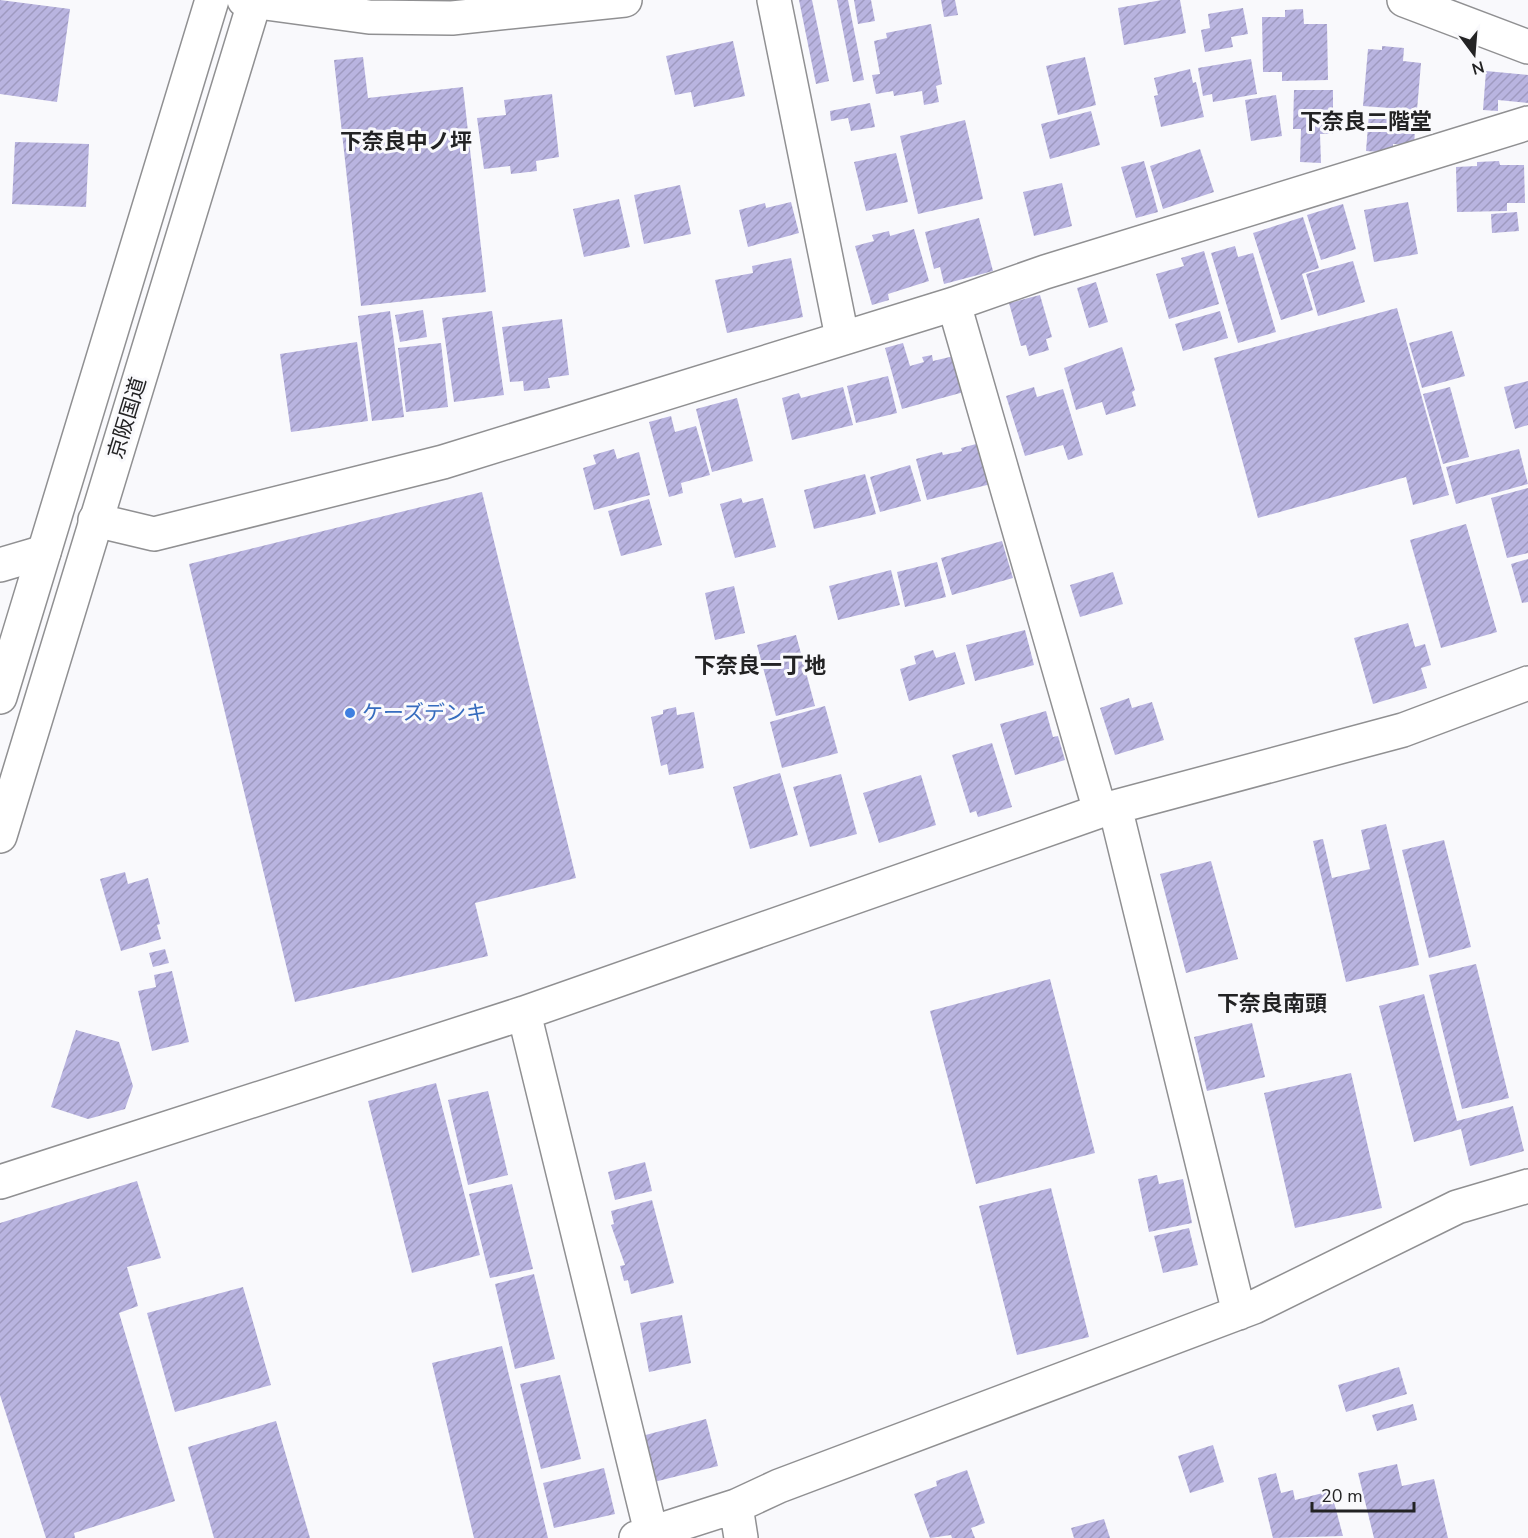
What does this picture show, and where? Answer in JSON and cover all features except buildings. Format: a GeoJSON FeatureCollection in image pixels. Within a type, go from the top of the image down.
{"type":"FeatureCollection","features":[{"type":"Feature","properties":{"kind":"main road","name":"京阪国道"},"geometry":{"type":"LineString","coordinates":[[0,697],[212,0]]}},
{"type":"Feature","properties":{"kind":"main road","name":"京阪国道"},"geometry":{"type":"LineString","coordinates":[[0,836],[251,0]]}},
{"type":"Feature","properties":{"kind":"main road"},"geometry":{"type":"LineString","coordinates":[[251,0],[369,16],[452,18],[625,0]]}},
{"type":"Feature","properties":{"kind":"main road"},"geometry":{"type":"LineString","coordinates":[[774,0],[842,337]]}},
{"type":"Feature","properties":{"kind":"main road"},"geometry":{"type":"LineString","coordinates":[[1404,0],[1528,47]]}},
{"type":"Feature","properties":{"kind":"main road"},"geometry":{"type":"LineString","coordinates":[[95,520],[154,534],[442,462],[1528,123]]}},
{"type":"Feature","properties":{"kind":"main road"},"geometry":{"type":"LineString","coordinates":[[954,304],[1107,809],[1239,1313]]}},
{"type":"Feature","properties":{"kind":"main road"},"geometry":{"type":"LineString","coordinates":[[0,565],[44,552]]}},
{"type":"Feature","properties":{"kind":"main road"},"geometry":{"type":"LineString","coordinates":[[0,1182],[524,1013],[1107,809],[1403,730],[1528,683]]}},
{"type":"Feature","properties":{"kind":"main road"},"geometry":{"type":"LineString","coordinates":[[524,1013],[643,1535],[736,1506],[790,1482],[1239,1313],[1457,1208],[1528,1186]]}},
{"type":"Feature","properties":{"kind":"main road"},"geometry":{"type":"LineString","coordinates":[[736,1506],[741,1538]]}},
{"type":"Feature","properties":{"kind":"place","name":"ケーズデンキ"},"geometry":{"type":"Point","coordinates":[350,713]}},
{"type":"Feature","properties":{"kind":"district","name":"下奈良二階堂"},"geometry":{"type":"Point","coordinates":[1366,122]}},
{"type":"Feature","properties":{"kind":"district","name":"下奈良中ノ坪"},"geometry":{"type":"Point","coordinates":[406,142]}},
{"type":"Feature","properties":{"kind":"district","name":"下奈良一丁地"},"geometry":{"type":"Point","coordinates":[760,666]}},
{"type":"Feature","properties":{"kind":"district","name":"下奈良南頭"},"geometry":{"type":"Point","coordinates":[1272,1004]}}]}
